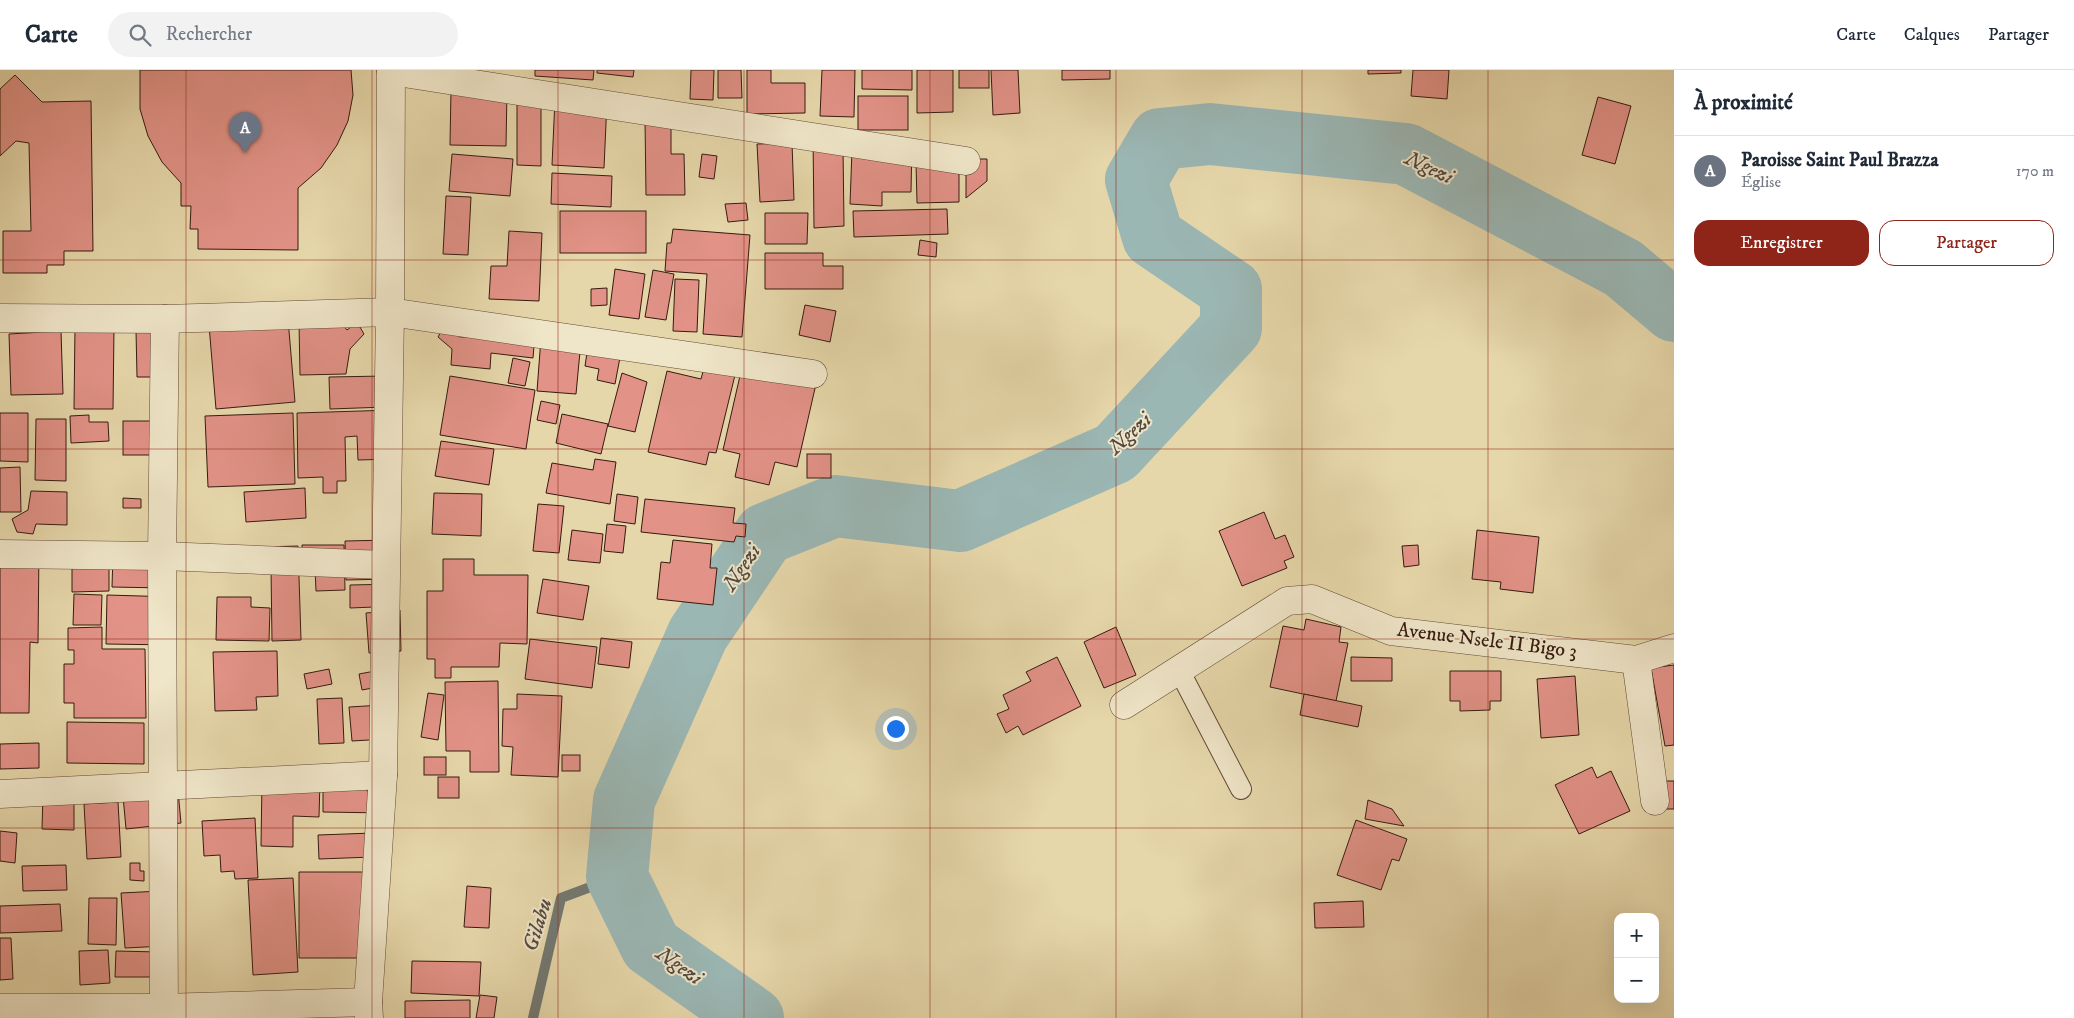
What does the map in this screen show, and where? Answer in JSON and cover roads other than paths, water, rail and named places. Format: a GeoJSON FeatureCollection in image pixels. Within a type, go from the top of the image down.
{"type":"FeatureCollection","features":[{"type":"Feature","properties":{"kind":"street"},"geometry":{"type":"LineString","coordinates":[[0,1008],[163,1013],[368,1010],[382,775],[384,565],[390,312],[391,70],[966,161]]}},
{"type":"Feature","properties":{"kind":"street"},"geometry":{"type":"LineString","coordinates":[[0,318],[165,319],[390,312],[813,374]]}},
{"type":"Feature","properties":{"kind":"street"},"geometry":{"type":"LineString","coordinates":[[163,1013],[162,556],[165,319]]}},
{"type":"Feature","properties":{"kind":"street"},"geometry":{"type":"LineString","coordinates":[[0,554],[162,556],[384,565]]}},
{"type":"Feature","properties":{"kind":"street","name":"Avenue Nsele II Bigo 3"},"geometry":{"type":"LineString","coordinates":[[1124,705],[1287,601],[1312,599],[1391,631],[1636,660],[1674,648]]}},
{"type":"Feature","properties":{"kind":"street"},"geometry":{"type":"LineString","coordinates":[[1636,660],[1656,801]]}},
{"type":"Feature","properties":{"kind":"street"},"geometry":{"type":"LineString","coordinates":[[0,794],[382,775]]}},
{"type":"Feature","properties":{"kind":"lane"},"geometry":{"type":"LineString","coordinates":[[1179,670],[1241,789]]}},
{"type":"Feature","properties":{"kind":"waterway","name":"Ngezi"},"geometry":{"type":"LineString","coordinates":[[753,1018],[651,946],[617,877],[624,800],[698,634],[765,534],[835,506],[960,521],[1115,453],[1231,328],[1231,290],[1153,237],[1136,180],[1160,139],[1210,134],[1406,154],[1623,268],[1674,311]]}},
{"type":"Feature","properties":{"kind":"waterway","name":"Gilabu"},"geometry":{"type":"LineString","coordinates":[[533,1018],[561,898],[617,877]]}},
{"type":"Feature","properties":{"kind":"place","name":"Paroisse Saint Paul Brazza"},"geometry":{"type":"Point","coordinates":[245,153]}}]}
